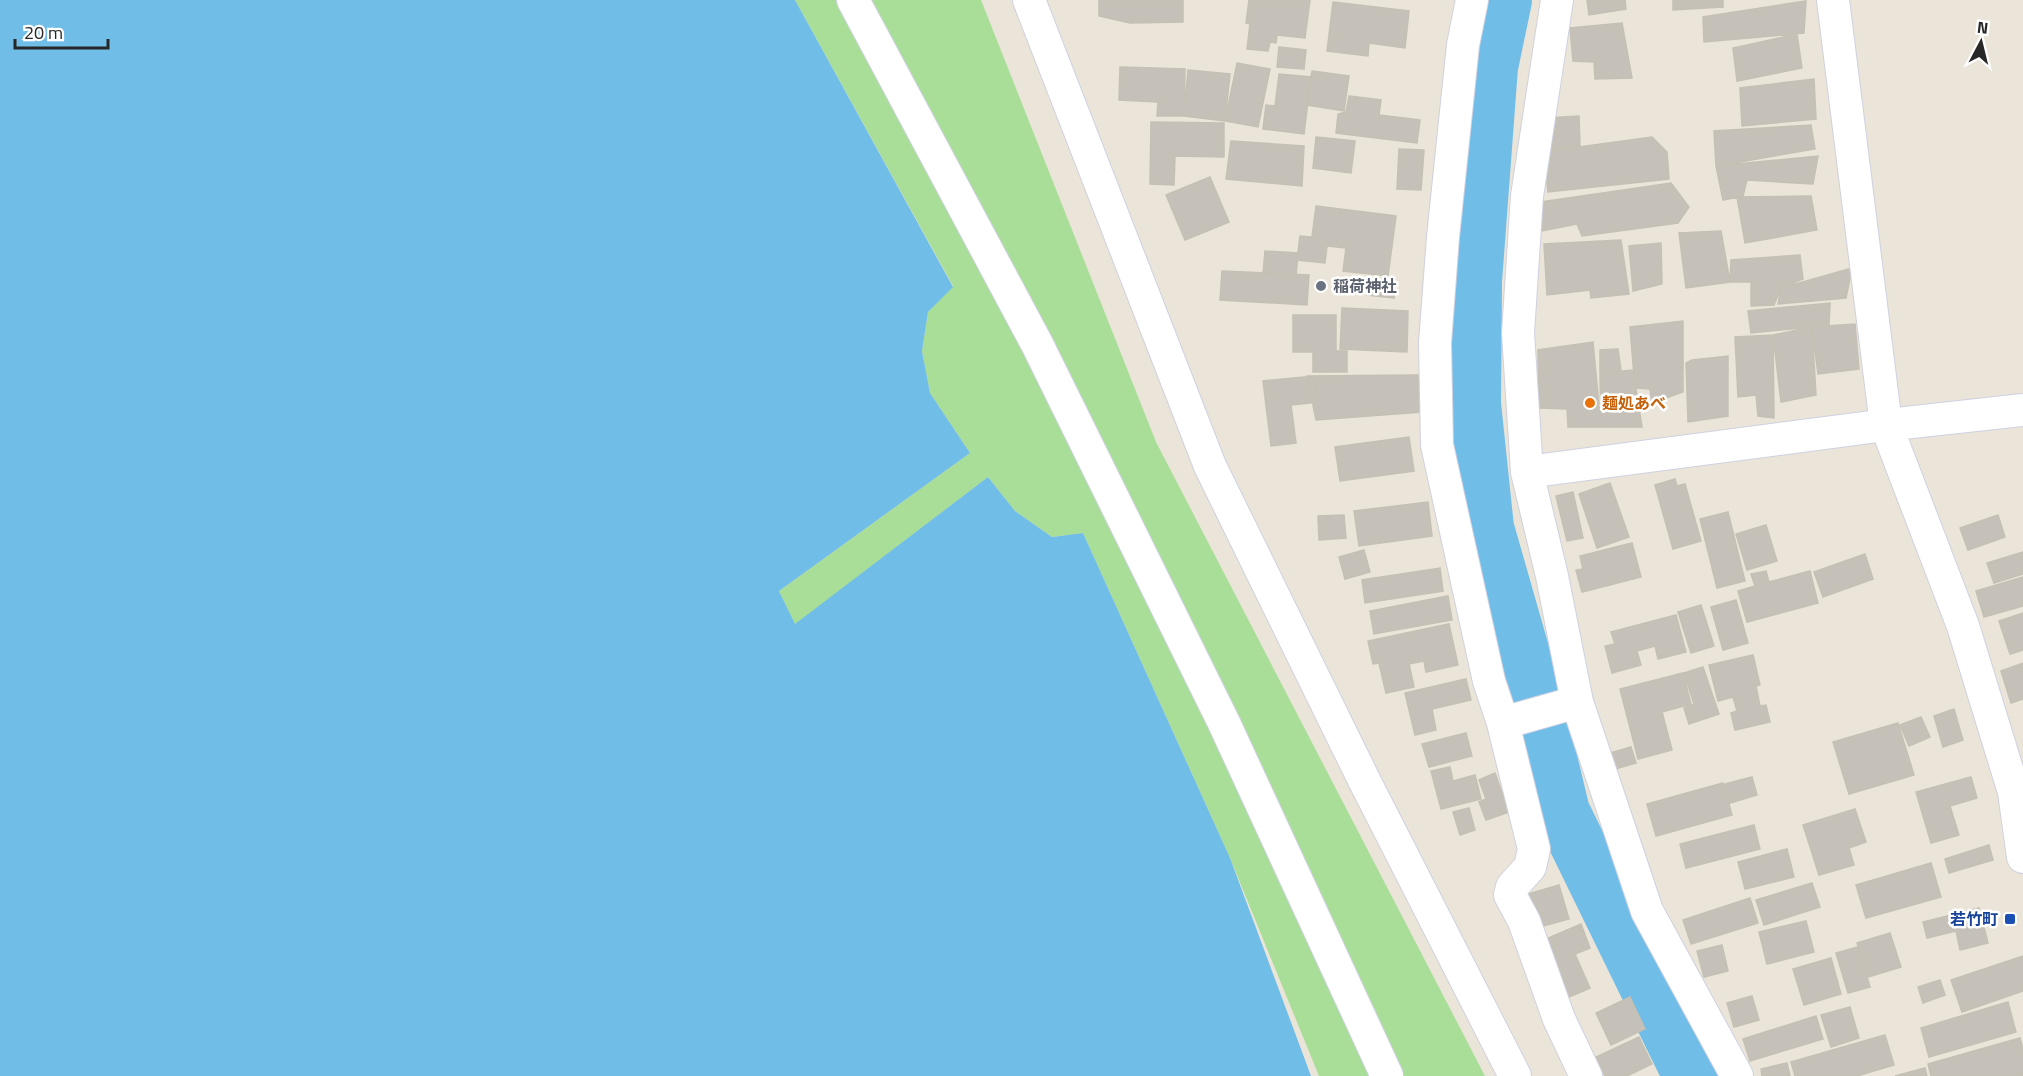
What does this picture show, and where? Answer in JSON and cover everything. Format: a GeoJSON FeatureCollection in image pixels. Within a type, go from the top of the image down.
{"type":"FeatureCollection","features":[{"type":"Feature","properties":{"kind":"street"},"geometry":{"type":"LineString","coordinates":[[853,0],[1037,344],[1224,723],[1387,1076]]}},
{"type":"Feature","properties":{"kind":"street"},"geometry":{"type":"LineString","coordinates":[[1029,0],[1210,466],[1364,780],[1515,1076]]}},
{"type":"Feature","properties":{"kind":"street"},"geometry":{"type":"LineString","coordinates":[[1472,0],[1463,45],[1443,237],[1435,343],[1437,446],[1489,681],[1503,723],[1534,849],[1530,867],[1512,887],[1510,895],[1524,921],[1559,1018],[1586,1076]]}},
{"type":"Feature","properties":{"kind":"street"},"geometry":{"type":"LineString","coordinates":[[1557,0],[1527,196],[1518,333],[1527,472],[1552,576],[1577,702],[1647,911],[1737,1076]]}},
{"type":"Feature","properties":{"kind":"street"},"geometry":{"type":"LineString","coordinates":[[1833,0],[1886,425],[1963,626],[2014,792],[2023,857]]}},
{"type":"Feature","properties":{"kind":"street"},"geometry":{"type":"LineString","coordinates":[[1527,472],[1886,425],[2023,410]]}},
{"type":"Feature","properties":{"kind":"street"},"geometry":{"type":"LineString","coordinates":[[1503,723],[1577,702]]}},
{"type":"Feature","properties":{"kind":"green space"},"geometry":{"type":"Polygon","coordinates":[[[795,0],[981,0],[1156,442],[1485,1076],[1319,1076],[1230,858],[1083,533],[1052,537],[1015,511],[988,477],[795,625],[779,591],[970,453],[930,393],[922,351],[928,312],[953,286],[795,0]]]}},
{"type":"Feature","properties":{"kind":"water"},"geometry":{"type":"Polygon","coordinates":[[[0,0],[795,0],[953,287],[928,312],[922,351],[930,393],[970,453],[779,591],[795,624],[988,477],[1015,511],[1052,537],[1083,533],[1230,858],[1311,1076],[0,1076],[0,0]]]}},
{"type":"Feature","properties":{"kind":"building"},"geometry":{"type":"Polygon","coordinates":[[[1099,0],[1183,0],[1183,22],[1130,23],[1099,16],[1099,0]]]}},
{"type":"Feature","properties":{"kind":"building"},"geometry":{"type":"Polygon","coordinates":[[[1249,0],[1310,0],[1305,38],[1277,35],[1276,43],[1270,42],[1268,51],[1247,49],[1250,24],[1246,23],[1249,0]]]}},
{"type":"Feature","properties":{"kind":"building"},"geometry":{"type":"Polygon","coordinates":[[[1587,0],[1625,0],[1626,9],[1589,15],[1587,0]]]}},
{"type":"Feature","properties":{"kind":"building"},"geometry":{"type":"Polygon","coordinates":[[[1673,0],[1723,0],[1723,7],[1673,10],[1673,0]]]}},
{"type":"Feature","properties":{"kind":"building"},"geometry":{"type":"Polygon","coordinates":[[[1806,1],[1804,33],[1704,42],[1703,17],[1806,1]]]}},
{"type":"Feature","properties":{"kind":"building"},"geometry":{"type":"Polygon","coordinates":[[[1333,2],[1409,11],[1405,48],[1369,43],[1368,56],[1327,51],[1333,2]]]}},
{"type":"Feature","properties":{"kind":"building"},"geometry":{"type":"Polygon","coordinates":[[[1622,23],[1632,78],[1595,79],[1594,62],[1573,61],[1570,28],[1622,23]]]}},
{"type":"Feature","properties":{"kind":"building"},"geometry":{"type":"Polygon","coordinates":[[[1797,34],[1802,68],[1737,81],[1733,48],[1797,34]]]}},
{"type":"Feature","properties":{"kind":"building"},"geometry":{"type":"Polygon","coordinates":[[[1279,47],[1306,50],[1304,69],[1277,67],[1279,47]]]}},
{"type":"Feature","properties":{"kind":"building"},"geometry":{"type":"Polygon","coordinates":[[[1237,63],[1270,69],[1258,127],[1225,121],[1237,63]]]}},
{"type":"Feature","properties":{"kind":"building"},"geometry":{"type":"Polygon","coordinates":[[[1120,67],[1185,69],[1184,116],[1157,116],[1158,102],[1119,100],[1120,67]]]}},
{"type":"Feature","properties":{"kind":"building"},"geometry":{"type":"Polygon","coordinates":[[[1188,70],[1230,74],[1225,121],[1184,116],[1188,70]]]}},
{"type":"Feature","properties":{"kind":"building"},"geometry":{"type":"Polygon","coordinates":[[[1312,71],[1349,76],[1344,111],[1306,105],[1312,71]]]}},
{"type":"Feature","properties":{"kind":"building"},"geometry":{"type":"Polygon","coordinates":[[[1279,74],[1311,77],[1304,134],[1263,129],[1266,105],[1275,106],[1279,74]]]}},
{"type":"Feature","properties":{"kind":"building"},"geometry":{"type":"Polygon","coordinates":[[[1814,79],[1816,119],[1742,126],[1740,88],[1814,79]]]}},
{"type":"Feature","properties":{"kind":"building"},"geometry":{"type":"Polygon","coordinates":[[[1349,96],[1381,100],[1379,115],[1420,120],[1417,143],[1336,133],[1338,114],[1346,112],[1349,96]]]}},
{"type":"Feature","properties":{"kind":"building"},"geometry":{"type":"Polygon","coordinates":[[[1579,116],[1580,146],[1547,150],[1546,118],[1579,116]]]}},
{"type":"Feature","properties":{"kind":"building"},"geometry":{"type":"Polygon","coordinates":[[[1151,122],[1224,123],[1224,157],[1175,156],[1174,185],[1150,184],[1151,122]]]}},
{"type":"Feature","properties":{"kind":"building"},"geometry":{"type":"Polygon","coordinates":[[[1811,125],[1815,149],[1716,166],[1714,131],[1811,125]]]}},
{"type":"Feature","properties":{"kind":"building"},"geometry":{"type":"Polygon","coordinates":[[[1316,137],[1355,141],[1351,173],[1313,168],[1316,137]]]}},
{"type":"Feature","properties":{"kind":"building"},"geometry":{"type":"Polygon","coordinates":[[[1652,137],[1667,152],[1669,179],[1548,192],[1543,152],[1652,137]]]}},
{"type":"Feature","properties":{"kind":"building"},"geometry":{"type":"Polygon","coordinates":[[[1231,141],[1304,146],[1302,186],[1226,179],[1231,141]]]}},
{"type":"Feature","properties":{"kind":"building"},"geometry":{"type":"Polygon","coordinates":[[[1399,149],[1424,150],[1421,190],[1397,189],[1399,149]]]}},
{"type":"Feature","properties":{"kind":"building"},"geometry":{"type":"Polygon","coordinates":[[[1818,156],[1813,184],[1747,180],[1743,196],[1723,200],[1716,166],[1818,156]]]}},
{"type":"Feature","properties":{"kind":"building"},"geometry":{"type":"Polygon","coordinates":[[[1210,177],[1229,222],[1185,240],[1166,195],[1210,177]]]}},
{"type":"Feature","properties":{"kind":"building"},"geometry":{"type":"Polygon","coordinates":[[[1671,183],[1689,207],[1678,223],[1582,236],[1577,224],[1541,231],[1541,202],[1671,183]]]}},
{"type":"Feature","properties":{"kind":"building"},"geometry":{"type":"Polygon","coordinates":[[[1811,196],[1817,230],[1745,243],[1737,197],[1811,196]]]}},
{"type":"Feature","properties":{"kind":"building"},"geometry":{"type":"Polygon","coordinates":[[[1316,206],[1396,216],[1388,276],[1343,271],[1346,248],[1327,246],[1325,263],[1297,260],[1300,236],[1312,237],[1316,206]]]}},
{"type":"Feature","properties":{"kind":"building"},"geometry":{"type":"Polygon","coordinates":[[[1721,231],[1730,282],[1686,288],[1679,233],[1721,231]]]}},
{"type":"Feature","properties":{"kind":"building"},"geometry":{"type":"Polygon","coordinates":[[[1621,240],[1629,294],[1591,298],[1590,290],[1547,295],[1544,244],[1621,240]]]}},
{"type":"Feature","properties":{"kind":"building"},"geometry":{"type":"Polygon","coordinates":[[[1661,243],[1662,284],[1633,291],[1629,246],[1661,243]]]}},
{"type":"Feature","properties":{"kind":"building"},"geometry":{"type":"Polygon","coordinates":[[[1265,251],[1298,253],[1296,276],[1263,274],[1265,251]]]}},
{"type":"Feature","properties":{"kind":"building"},"geometry":{"type":"Polygon","coordinates":[[[1800,255],[1803,279],[1781,288],[1774,305],[1751,306],[1751,282],[1730,282],[1731,260],[1800,255]]]}},
{"type":"Feature","properties":{"kind":"building"},"geometry":{"type":"Polygon","coordinates":[[[1852,268],[1846,298],[1778,304],[1781,288],[1852,268]]]}},
{"type":"Feature","properties":{"kind":"building"},"geometry":{"type":"Polygon","coordinates":[[[1222,271],[1309,275],[1307,305],[1220,300],[1222,271]]]}},
{"type":"Feature","properties":{"kind":"building"},"geometry":{"type":"Polygon","coordinates":[[[1369,282],[1396,285],[1394,298],[1367,295],[1369,282]]]}},
{"type":"Feature","properties":{"kind":"building"},"geometry":{"type":"Polygon","coordinates":[[[1830,303],[1829,325],[1751,333],[1748,311],[1830,303]]]}},
{"type":"Feature","properties":{"kind":"building"},"geometry":{"type":"Polygon","coordinates":[[[1342,308],[1408,311],[1407,352],[1340,349],[1342,308]]]}},
{"type":"Feature","properties":{"kind":"building"},"geometry":{"type":"Polygon","coordinates":[[[1293,315],[1336,315],[1336,351],[1347,351],[1347,372],[1313,372],[1313,352],[1293,352],[1293,315]]]}},
{"type":"Feature","properties":{"kind":"building"},"geometry":{"type":"Polygon","coordinates":[[[1683,321],[1683,392],[1652,403],[1650,389],[1635,388],[1630,327],[1683,321]]]}},
{"type":"Feature","properties":{"kind":"building"},"geometry":{"type":"Polygon","coordinates":[[[1855,324],[1859,369],[1818,374],[1812,327],[1855,324]]]}},
{"type":"Feature","properties":{"kind":"building"},"geometry":{"type":"Polygon","coordinates":[[[1812,327],[1816,395],[1781,402],[1773,335],[1812,327]]]}},
{"type":"Feature","properties":{"kind":"building"},"geometry":{"type":"Polygon","coordinates":[[[1773,335],[1774,418],[1758,416],[1756,395],[1738,397],[1735,337],[1773,335]]]}},
{"type":"Feature","properties":{"kind":"building"},"geometry":{"type":"Polygon","coordinates":[[[1593,342],[1601,427],[1568,427],[1567,409],[1539,408],[1538,350],[1593,342]]]}},
{"type":"Feature","properties":{"kind":"building"},"geometry":{"type":"Polygon","coordinates":[[[1618,349],[1621,370],[1600,373],[1600,350],[1618,349]]]}},
{"type":"Feature","properties":{"kind":"building"},"geometry":{"type":"Polygon","coordinates":[[[1728,356],[1728,416],[1688,422],[1686,363],[1692,360],[1728,356]]]}},
{"type":"Feature","properties":{"kind":"building"},"geometry":{"type":"Polygon","coordinates":[[[1633,370],[1642,427],[1601,427],[1600,373],[1633,370]]]}},
{"type":"Feature","properties":{"kind":"building"},"geometry":{"type":"Polygon","coordinates":[[[1418,375],[1422,412],[1316,420],[1307,376],[1418,375]]]}},
{"type":"Feature","properties":{"kind":"building"},"geometry":{"type":"Polygon","coordinates":[[[1314,376],[1318,402],[1291,405],[1296,443],[1271,446],[1263,381],[1314,376]]]}},
{"type":"Feature","properties":{"kind":"building"},"geometry":{"type":"Polygon","coordinates":[[[1409,437],[1414,471],[1340,481],[1335,447],[1409,437]]]}},
{"type":"Feature","properties":{"kind":"building"},"geometry":{"type":"Polygon","coordinates":[[[1675,479],[1677,486],[1685,484],[1701,541],[1673,549],[1655,485],[1675,479]]]}},
{"type":"Feature","properties":{"kind":"building"},"geometry":{"type":"Polygon","coordinates":[[[1610,483],[1629,537],[1597,548],[1579,494],[1610,483]]]}},
{"type":"Feature","properties":{"kind":"building"},"geometry":{"type":"Polygon","coordinates":[[[1573,492],[1583,538],[1567,541],[1556,496],[1573,492]]]}},
{"type":"Feature","properties":{"kind":"building"},"geometry":{"type":"Polygon","coordinates":[[[1428,502],[1432,536],[1359,546],[1354,511],[1428,502]]]}},
{"type":"Feature","properties":{"kind":"building"},"geometry":{"type":"Polygon","coordinates":[[[1728,512],[1745,581],[1717,588],[1700,519],[1728,512]]]}},
{"type":"Feature","properties":{"kind":"building"},"geometry":{"type":"Polygon","coordinates":[[[1344,515],[1346,538],[1319,540],[1318,516],[1344,515]]]}},
{"type":"Feature","properties":{"kind":"building"},"geometry":{"type":"Polygon","coordinates":[[[1998,515],[2005,537],[1968,550],[1960,528],[1998,515]]]}},
{"type":"Feature","properties":{"kind":"building"},"geometry":{"type":"Polygon","coordinates":[[[1766,525],[1777,561],[1747,570],[1736,534],[1766,525]]]}},
{"type":"Feature","properties":{"kind":"building"},"geometry":{"type":"Polygon","coordinates":[[[1632,543],[1641,577],[1582,592],[1576,570],[1583,569],[1580,556],[1632,543]]]}},
{"type":"Feature","properties":{"kind":"building"},"geometry":{"type":"Polygon","coordinates":[[[1364,550],[1370,572],[1345,579],[1339,557],[1364,550]]]}},
{"type":"Feature","properties":{"kind":"building"},"geometry":{"type":"Polygon","coordinates":[[[2023,552],[2023,574],[1994,583],[1987,563],[2023,552]]]}},
{"type":"Feature","properties":{"kind":"building"},"geometry":{"type":"Polygon","coordinates":[[[1865,554],[1873,579],[1823,597],[1814,572],[1865,554]]]}},
{"type":"Feature","properties":{"kind":"building"},"geometry":{"type":"Polygon","coordinates":[[[1440,568],[1443,591],[1365,603],[1362,580],[1440,568]]]}},
{"type":"Feature","properties":{"kind":"building"},"geometry":{"type":"Polygon","coordinates":[[[1766,571],[1769,582],[1810,571],[1818,603],[1747,622],[1738,591],[1755,586],[1751,574],[1766,571]]]}},
{"type":"Feature","properties":{"kind":"building"},"geometry":{"type":"Polygon","coordinates":[[[2023,577],[2023,606],[1984,617],[1976,591],[2023,577]]]}},
{"type":"Feature","properties":{"kind":"building"},"geometry":{"type":"Polygon","coordinates":[[[1448,596],[1452,620],[1374,634],[1370,611],[1448,596]]]}},
{"type":"Feature","properties":{"kind":"building"},"geometry":{"type":"Polygon","coordinates":[[[1736,600],[1748,643],[1723,650],[1711,607],[1736,600]]]}},
{"type":"Feature","properties":{"kind":"building"},"geometry":{"type":"Polygon","coordinates":[[[1701,605],[1714,646],[1691,653],[1678,612],[1701,605]]]}},
{"type":"Feature","properties":{"kind":"building"},"geometry":{"type":"Polygon","coordinates":[[[2023,613],[2023,650],[2010,654],[1999,621],[2023,613]]]}},
{"type":"Feature","properties":{"kind":"building"},"geometry":{"type":"Polygon","coordinates":[[[1676,615],[1686,652],[1658,659],[1655,646],[1637,651],[1641,665],[1612,673],[1605,646],[1615,644],[1611,632],[1676,615]]]}},
{"type":"Feature","properties":{"kind":"building"},"geometry":{"type":"Polygon","coordinates":[[[1449,624],[1458,665],[1426,672],[1424,661],[1409,664],[1414,687],[1386,693],[1379,663],[1373,664],[1368,641],[1449,624]]]}},
{"type":"Feature","properties":{"kind":"building"},"geometry":{"type":"Polygon","coordinates":[[[1753,655],[1760,685],[1756,686],[1760,706],[1766,705],[1770,722],[1735,730],[1731,713],[1737,711],[1733,697],[1718,701],[1709,665],[1753,655]]]}},
{"type":"Feature","properties":{"kind":"building"},"geometry":{"type":"Polygon","coordinates":[[[2023,663],[2023,699],[2011,703],[2001,671],[2023,663]]]}},
{"type":"Feature","properties":{"kind":"building"},"geometry":{"type":"Polygon","coordinates":[[[1703,667],[1719,714],[1689,724],[1684,708],[1694,704],[1684,673],[1703,667]]]}},
{"type":"Feature","properties":{"kind":"building"},"geometry":{"type":"Polygon","coordinates":[[[1683,673],[1691,704],[1662,712],[1672,750],[1638,759],[1620,689],[1683,673]]]}},
{"type":"Feature","properties":{"kind":"building"},"geometry":{"type":"Polygon","coordinates":[[[1466,679],[1471,700],[1432,709],[1436,730],[1415,735],[1405,693],[1466,679]]]}},
{"type":"Feature","properties":{"kind":"building"},"geometry":{"type":"Polygon","coordinates":[[[1954,709],[1963,740],[1943,747],[1934,716],[1954,709]]]}},
{"type":"Feature","properties":{"kind":"building"},"geometry":{"type":"Polygon","coordinates":[[[1921,717],[1930,737],[1909,746],[1900,725],[1921,717]]]}},
{"type":"Feature","properties":{"kind":"building"},"geometry":{"type":"Polygon","coordinates":[[[1898,723],[1914,775],[1849,794],[1833,742],[1898,723]]]}},
{"type":"Feature","properties":{"kind":"building"},"geometry":{"type":"Polygon","coordinates":[[[1466,733],[1472,756],[1429,767],[1422,744],[1466,733]]]}},
{"type":"Feature","properties":{"kind":"building"},"geometry":{"type":"Polygon","coordinates":[[[1631,747],[1636,763],[1615,769],[1610,753],[1631,747]]]}},
{"type":"Feature","properties":{"kind":"building"},"geometry":{"type":"Polygon","coordinates":[[[1450,767],[1453,781],[1475,775],[1481,799],[1441,809],[1431,771],[1450,767]]]}},
{"type":"Feature","properties":{"kind":"building"},"geometry":{"type":"Polygon","coordinates":[[[1495,773],[1509,812],[1486,820],[1479,802],[1486,799],[1479,780],[1495,773]]]}},
{"type":"Feature","properties":{"kind":"building"},"geometry":{"type":"Polygon","coordinates":[[[1752,777],[1757,795],[1730,803],[1725,784],[1752,777]]]}},
{"type":"Feature","properties":{"kind":"building"},"geometry":{"type":"Polygon","coordinates":[[[1971,777],[1977,798],[1950,806],[1959,835],[1931,843],[1916,792],[1971,777]]]}},
{"type":"Feature","properties":{"kind":"building"},"geometry":{"type":"Polygon","coordinates":[[[1723,783],[1732,815],[1656,836],[1647,804],[1723,783]]]}},
{"type":"Feature","properties":{"kind":"building"},"geometry":{"type":"Polygon","coordinates":[[[1469,808],[1475,830],[1460,835],[1453,812],[1469,808]]]}},
{"type":"Feature","properties":{"kind":"building"},"geometry":{"type":"Polygon","coordinates":[[[1855,809],[1866,842],[1849,848],[1854,865],[1819,875],[1803,825],[1855,809]]]}},
{"type":"Feature","properties":{"kind":"building"},"geometry":{"type":"Polygon","coordinates":[[[1754,825],[1760,849],[1686,868],[1680,844],[1754,825]]]}},
{"type":"Feature","properties":{"kind":"building"},"geometry":{"type":"Polygon","coordinates":[[[1989,845],[1993,860],[1949,873],[1945,859],[1989,845]]]}},
{"type":"Feature","properties":{"kind":"building"},"geometry":{"type":"Polygon","coordinates":[[[1787,849],[1794,877],[1745,889],[1738,862],[1787,849]]]}},
{"type":"Feature","properties":{"kind":"building"},"geometry":{"type":"Polygon","coordinates":[[[1931,863],[1941,897],[1866,918],[1856,885],[1931,863]]]}},
{"type":"Feature","properties":{"kind":"building"},"geometry":{"type":"Polygon","coordinates":[[[1812,883],[1820,907],[1764,925],[1756,900],[1812,883]]]}},
{"type":"Feature","properties":{"kind":"building"},"geometry":{"type":"Polygon","coordinates":[[[1559,885],[1569,919],[1539,927],[1525,895],[1559,885]]]}},
{"type":"Feature","properties":{"kind":"building"},"geometry":{"type":"Polygon","coordinates":[[[1750,898],[1758,923],[1691,944],[1683,920],[1750,898]]]}},
{"type":"Feature","properties":{"kind":"building"},"geometry":{"type":"Polygon","coordinates":[[[1979,908],[1988,943],[1960,950],[1956,931],[1927,938],[1923,922],[1979,908]]]}},
{"type":"Feature","properties":{"kind":"building"},"geometry":{"type":"Polygon","coordinates":[[[1806,921],[1814,952],[1767,964],[1759,932],[1806,921]]]}},
{"type":"Feature","properties":{"kind":"building"},"geometry":{"type":"Polygon","coordinates":[[[1581,924],[1590,948],[1575,954],[1590,988],[1562,1000],[1537,943],[1581,924]]]}},
{"type":"Feature","properties":{"kind":"building"},"geometry":{"type":"Polygon","coordinates":[[[1890,933],[1901,967],[1868,977],[1857,943],[1890,933]]]}},
{"type":"Feature","properties":{"kind":"building"},"geometry":{"type":"Polygon","coordinates":[[[1722,945],[1728,971],[1704,977],[1697,951],[1722,945]]]}},
{"type":"Feature","properties":{"kind":"building"},"geometry":{"type":"Polygon","coordinates":[[[1858,947],[1870,987],[1848,993],[1836,953],[1858,947]]]}},
{"type":"Feature","properties":{"kind":"building"},"geometry":{"type":"Polygon","coordinates":[[[2023,956],[2023,991],[1962,1012],[1951,980],[2023,956]]]}},
{"type":"Feature","properties":{"kind":"building"},"geometry":{"type":"Polygon","coordinates":[[[1831,958],[1841,994],[1804,1005],[1793,969],[1831,958]]]}},
{"type":"Feature","properties":{"kind":"building"},"geometry":{"type":"Polygon","coordinates":[[[1940,980],[1945,995],[1923,1003],[1918,987],[1940,980]]]}},
{"type":"Feature","properties":{"kind":"building"},"geometry":{"type":"Polygon","coordinates":[[[1752,996],[1759,1020],[1734,1027],[1727,1003],[1752,996]]]}},
{"type":"Feature","properties":{"kind":"building"},"geometry":{"type":"Polygon","coordinates":[[[1630,997],[1645,1029],[1611,1045],[1596,1013],[1630,997]]]}},
{"type":"Feature","properties":{"kind":"building"},"geometry":{"type":"Polygon","coordinates":[[[2008,1002],[2016,1032],[1929,1057],[1921,1028],[2008,1002]]]}},
{"type":"Feature","properties":{"kind":"building"},"geometry":{"type":"Polygon","coordinates":[[[1850,1007],[1859,1038],[1831,1047],[1821,1015],[1850,1007]]]}},
{"type":"Feature","properties":{"kind":"building"},"geometry":{"type":"Polygon","coordinates":[[[1816,1016],[1823,1039],[1750,1061],[1743,1039],[1816,1016]]]}},
{"type":"Feature","properties":{"kind":"building"},"geometry":{"type":"Polygon","coordinates":[[[1885,1035],[1894,1065],[1857,1076],[1795,1076],[1791,1062],[1885,1035]]]}},
{"type":"Feature","properties":{"kind":"building"},"geometry":{"type":"Polygon","coordinates":[[[1639,1037],[1652,1064],[1627,1076],[1605,1076],[1596,1057],[1639,1037]]]}},
{"type":"Feature","properties":{"kind":"building"},"geometry":{"type":"Polygon","coordinates":[[[2020,1038],[2023,1049],[2023,1076],[1931,1076],[1928,1064],[2020,1038]]]}},
{"type":"Feature","properties":{"kind":"building"},"geometry":{"type":"Polygon","coordinates":[[[1787,1063],[1790,1076],[1762,1076],[1761,1069],[1787,1063]]]}},
{"type":"Feature","properties":{"kind":"building"},"geometry":{"type":"Polygon","coordinates":[[[1925,1068],[1927,1076],[1895,1076],[1925,1068]]]}},
{"type":"Feature","properties":{"kind":"waterway"},"geometry":{"type":"LineString","coordinates":[[1504,0],[1490,67],[1474,281],[1473,404],[1486,528],[1534,696],[1562,812],[1691,1076]]}},
{"type":"Feature","properties":{"kind":"place","name":"稲荷神社"},"geometry":{"type":"Point","coordinates":[1321,286]}},
{"type":"Feature","properties":{"kind":"place","name":"麺処あべ"},"geometry":{"type":"Point","coordinates":[1590,403]}},
{"type":"Feature","properties":{"kind":"place","name":"若竹町"},"geometry":{"type":"Point","coordinates":[2010,919]}}]}
